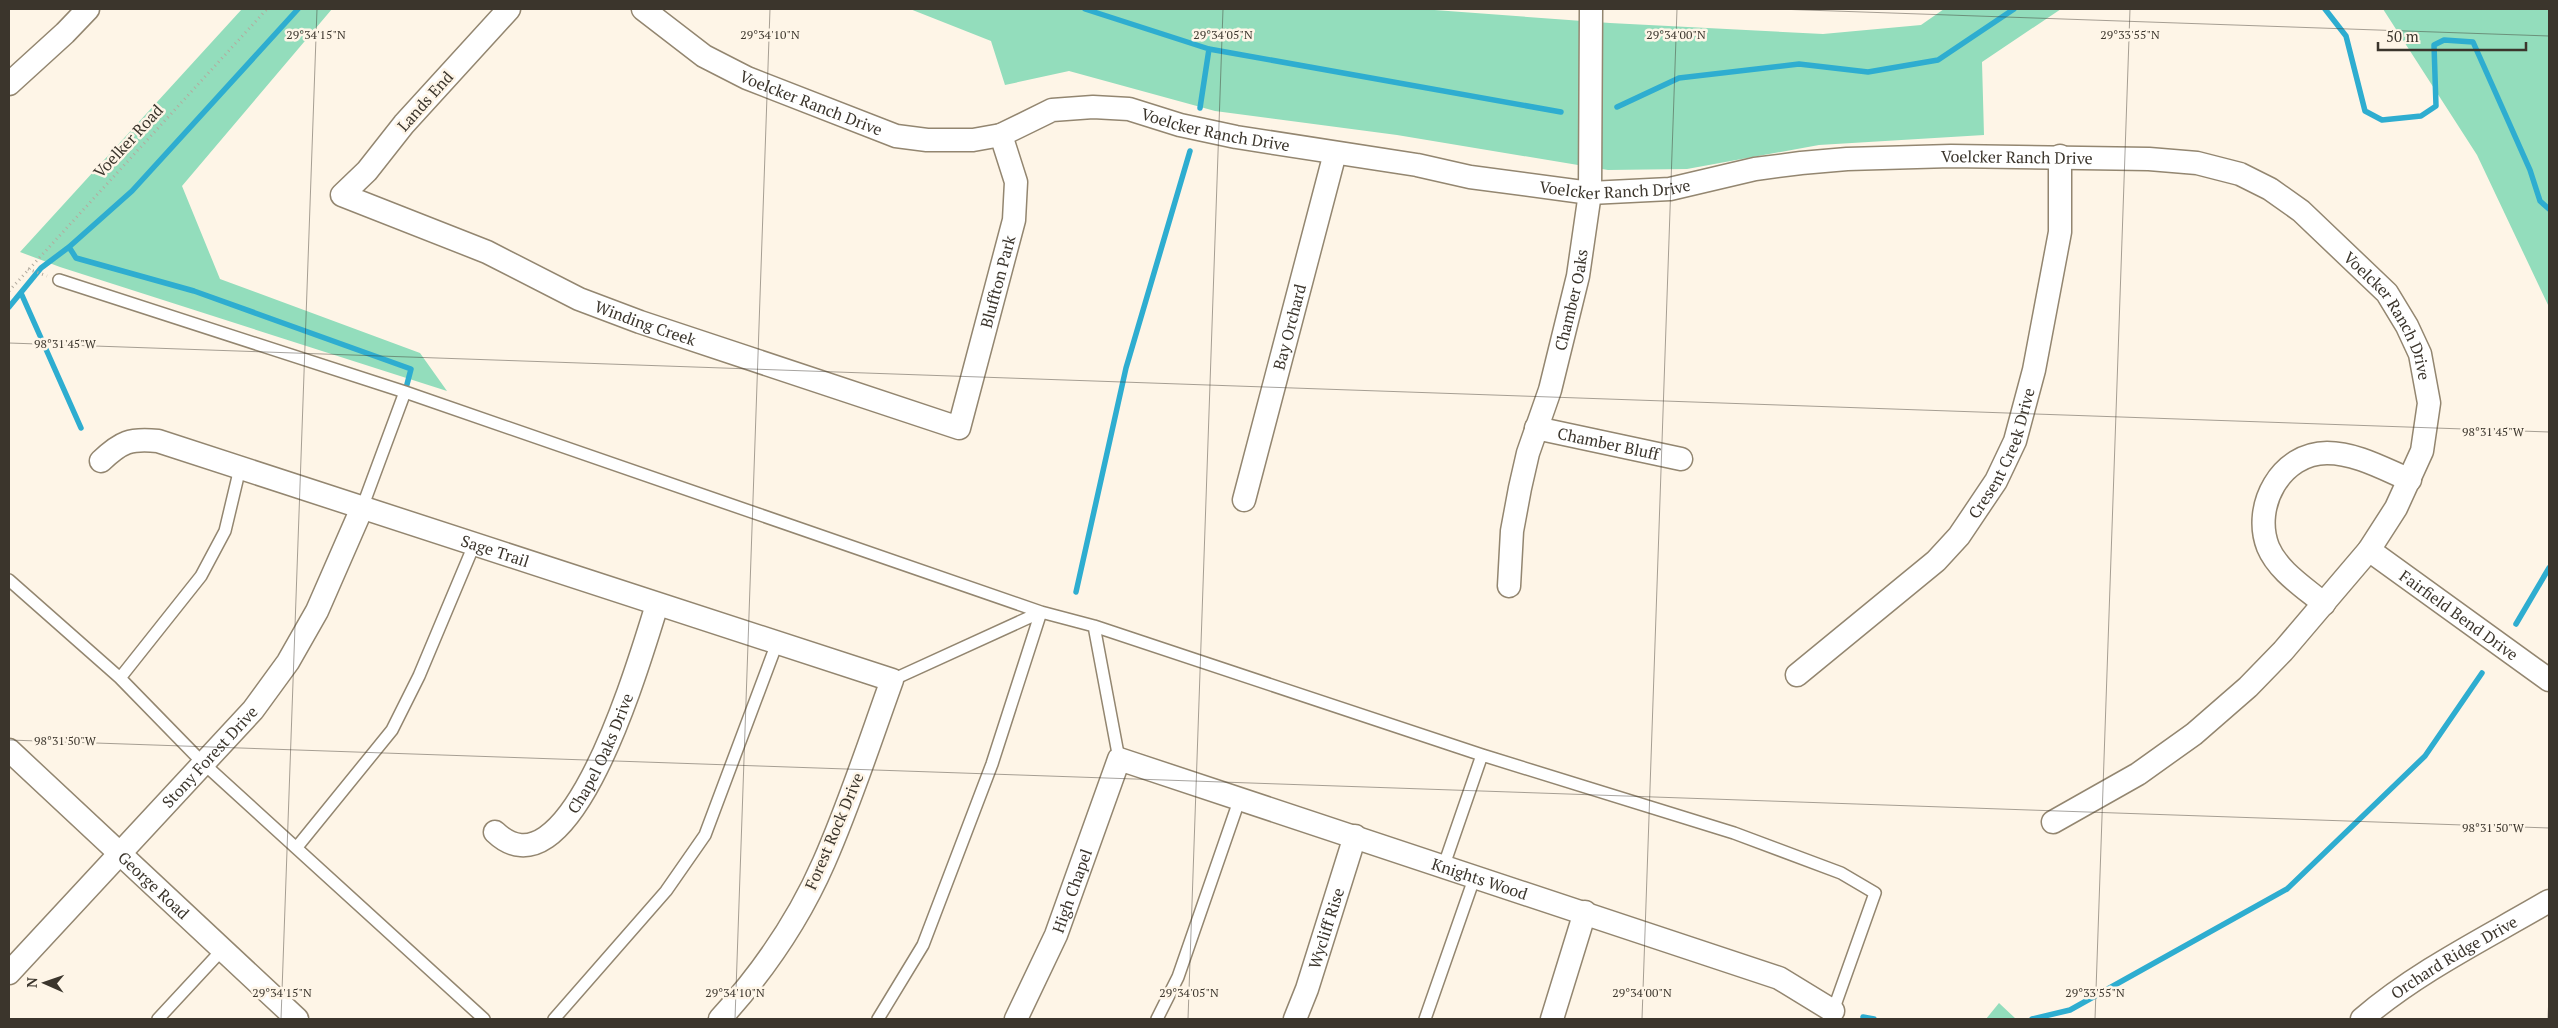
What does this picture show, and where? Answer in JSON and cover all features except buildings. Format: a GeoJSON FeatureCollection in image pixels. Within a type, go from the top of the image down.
{"type":"FeatureCollection","features":[{"type":"Feature","properties":{"kind":"street"},"geometry":{"type":"LineString","coordinates":[[9,84],[65,33],[88,9]]}},
{"type":"Feature","properties":{"kind":"street","name":"Lands End"},"geometry":{"type":"LineString","coordinates":[[342,195],[367,171],[404,124],[508,9]]}},
{"type":"Feature","properties":{"kind":"street","name":"Voelcker Ranch Drive"},"geometry":{"type":"LineString","coordinates":[[642,9],[704,56],[747,78],[896,136],[926,140],[973,140],[1000,135],[1052,110],[1093,107],[1129,109],[1180,125],[1470,177],[1590,193],[1670,189],[1755,169],[1847,159],[2060,156],[2149,158],[2197,163],[2240,174],[2270,189],[2301,211],[2387,293],[2420,354],[2428,402],[2422,451],[2396,508],[2368,550],[2283,652],[2248,687],[2194,734],[2138,774],[2053,822]]}},
{"type":"Feature","properties":{"kind":"street","name":"Chamber Oaks"},"geometry":{"type":"LineString","coordinates":[[1509,586],[1512,531],[1528,453],[1550,390],[1578,276],[1590,193],[1592,9]]}},
{"type":"Feature","properties":{"kind":"street","name":"Bluffton Park"},"geometry":{"type":"LineString","coordinates":[[959,428],[1014,220],[1016,182],[1000,135]]}},
{"type":"Feature","properties":{"kind":"street","name":"Bay Orchard"},"geometry":{"type":"LineString","coordinates":[[1244,500],[1336,153]]}},
{"type":"Feature","properties":{"kind":"street","name":"Cresent Creek Drive"},"geometry":{"type":"LineString","coordinates":[[1797,675],[1936,561],[1959,536],[1996,481],[2015,441],[2034,370],[2060,232],[2060,156]]}},
{"type":"Feature","properties":{"kind":"street","name":"Winding Creek"},"geometry":{"type":"LineString","coordinates":[[342,195],[486,252],[579,299],[640,322],[959,428]]}},
{"type":"Feature","properties":{"kind":"street","name":"Chamber Bluff"},"geometry":{"type":"LineString","coordinates":[[1536,428],[1681,459]]}},
{"type":"Feature","properties":{"kind":"street","name":"Sage Trail"},"geometry":{"type":"LineString","coordinates":[[101,461],[116,447],[136,438],[158,441],[892,680]]}},
{"type":"Feature","properties":{"kind":"street"},"geometry":{"type":"LineString","coordinates":[[2324,604],[2281,567],[2268,547],[2264,527],[2265,506],[2269,492],[2282,473],[2297,461],[2312,454],[2327,453],[2344,454],[2364,460],[2410,480]]}},
{"type":"Feature","properties":{"kind":"street","name":"Stony Forest Drive"},"geometry":{"type":"LineString","coordinates":[[9,973],[253,710],[288,662],[317,611],[362,508]]}},
{"type":"Feature","properties":{"kind":"street","name":"Fairfield Bend Drive"},"geometry":{"type":"LineString","coordinates":[[2368,550],[2549,680]]}},
{"type":"Feature","properties":{"kind":"street","name":"Chapel Oaks Drive"},"geometry":{"type":"LineString","coordinates":[[495,832],[504,841],[523,845],[551,833],[568,816],[589,783],[616,728],[657,605]]}},
{"type":"Feature","properties":{"kind":"street","name":"Forest Rock Drive"},"geometry":{"type":"LineString","coordinates":[[720,1019],[748,987],[789,927],[824,863],[851,796],[892,680]]}},
{"type":"Feature","properties":{"kind":"street","name":"George Road"},"geometry":{"type":"LineString","coordinates":[[12,758],[297,1019]]}},
{"type":"Feature","properties":{"kind":"street","name":"Knights Wood"},"geometry":{"type":"LineString","coordinates":[[1120,759],[1444,865],[1779,978],[1833,1011]]}},
{"type":"Feature","properties":{"kind":"street","name":"High Chapel"},"geometry":{"type":"LineString","coordinates":[[1016,1019],[1056,934],[1120,759]]}},
{"type":"Feature","properties":{"kind":"street","name":"Wycliff Rise"},"geometry":{"type":"LineString","coordinates":[[1295,1019],[1307,989],[1355,836]]}},
{"type":"Feature","properties":{"kind":"street","name":"Orchard Ridge Drive"},"geometry":{"type":"LineString","coordinates":[[2362,1019],[2415,979],[2549,901]]}},
{"type":"Feature","properties":{"kind":"street"},"geometry":{"type":"LineString","coordinates":[[1552,1019],[1585,912]]}},
{"type":"Feature","properties":{"kind":"lane"},"geometry":{"type":"LineString","coordinates":[[59,280],[405,392],[1041,612],[1094,626],[1482,755],[1734,834],[1841,873],[1875,893],[1833,1011]]}},
{"type":"Feature","properties":{"kind":"lane"},"geometry":{"type":"LineString","coordinates":[[362,508],[405,392]]}},
{"type":"Feature","properties":{"kind":"lane"},"geometry":{"type":"LineString","coordinates":[[120,678],[201,576],[225,531],[240,468]]}},
{"type":"Feature","properties":{"kind":"lane"},"geometry":{"type":"LineString","coordinates":[[297,847],[392,730],[419,676],[474,545]]}},
{"type":"Feature","properties":{"kind":"lane"},"geometry":{"type":"LineString","coordinates":[[9,580],[120,678],[203,763],[484,1019]]}},
{"type":"Feature","properties":{"kind":"lane"},"geometry":{"type":"LineString","coordinates":[[892,680],[1041,612]]}},
{"type":"Feature","properties":{"kind":"lane"},"geometry":{"type":"LineString","coordinates":[[878,1019],[923,945],[992,764],[1041,612]]}},
{"type":"Feature","properties":{"kind":"lane"},"geometry":{"type":"LineString","coordinates":[[1094,626],[1120,759]]}},
{"type":"Feature","properties":{"kind":"lane"},"geometry":{"type":"LineString","coordinates":[[554,1019],[666,891],[705,835],[777,643]]}},
{"type":"Feature","properties":{"kind":"lane"},"geometry":{"type":"LineString","coordinates":[[1444,865],[1482,755]]}},
{"type":"Feature","properties":{"kind":"lane"},"geometry":{"type":"LineString","coordinates":[[1157,1019],[1178,977],[1240,798]]}},
{"type":"Feature","properties":{"kind":"lane"},"geometry":{"type":"LineString","coordinates":[[1425,1019],[1475,876]]}},
{"type":"Feature","properties":{"kind":"lane"},"geometry":{"type":"LineString","coordinates":[[158,1019],[222,950]]}},
{"type":"Feature","properties":{"kind":"path","name":"Voelker Road"},"geometry":{"type":"LineString","coordinates":[[9,291],[267,9]]}},
{"type":"Feature","properties":{"kind":"green space"},"geometry":{"type":"Polygon","coordinates":[[[242,9],[332,9],[182,186],[220,279],[420,353],[447,391],[60,267],[20,252],[242,9]]]}},
{"type":"Feature","properties":{"kind":"green space"},"geometry":{"type":"Polygon","coordinates":[[[910,9],[1421,9],[1610,23],[1823,34],[1921,25],[1944,9],[2061,9],[1982,62],[1984,135],[1819,145],[1687,169],[1608,170],[1397,135],[1215,111],[1069,71],[1005,85],[991,41],[910,9]]]}},
{"type":"Feature","properties":{"kind":"green space"},"geometry":{"type":"Polygon","coordinates":[[[2383,9],[2549,9],[2549,307],[2477,155],[2383,9]]]}},
{"type":"Feature","properties":{"kind":"green space"},"geometry":{"type":"Polygon","coordinates":[[[1999,1003],[2016,1019],[1986,1019],[1999,1003]]]}},
{"type":"Feature","properties":{"kind":"waterway"},"geometry":{"type":"LineString","coordinates":[[9,307],[41,268],[69,247],[132,191],[298,9]]}},
{"type":"Feature","properties":{"kind":"waterway"},"geometry":{"type":"LineString","coordinates":[[1085,9],[1209,49],[1561,112]]}},
{"type":"Feature","properties":{"kind":"waterway"},"geometry":{"type":"LineString","coordinates":[[1617,107],[1679,78],[1799,64],[1868,72],[1938,60],[2014,9]]}},
{"type":"Feature","properties":{"kind":"waterway"},"geometry":{"type":"LineString","coordinates":[[2325,9],[2346,36],[2365,111],[2382,120],[2421,116],[2436,106],[2434,45],[2444,40],[2473,42],[2530,170],[2540,201],[2549,209]]}},
{"type":"Feature","properties":{"kind":"waterway"},"geometry":{"type":"LineString","coordinates":[[1200,108],[1209,49]]}},
{"type":"Feature","properties":{"kind":"waterway"},"geometry":{"type":"LineString","coordinates":[[1076,592],[1126,368],[1190,151]]}},
{"type":"Feature","properties":{"kind":"waterway"},"geometry":{"type":"LineString","coordinates":[[69,247],[76,258],[194,291],[411,369],[405,392]]}},
{"type":"Feature","properties":{"kind":"waterway"},"geometry":{"type":"LineString","coordinates":[[21,293],[81,428]]}},
{"type":"Feature","properties":{"kind":"waterway"},"geometry":{"type":"LineString","coordinates":[[2516,624],[2549,568]]}},
{"type":"Feature","properties":{"kind":"waterway"},"geometry":{"type":"LineString","coordinates":[[2032,1019],[2070,1010],[2287,889],[2425,756],[2482,673]]}},
{"type":"Feature","properties":{"kind":"waterway"},"geometry":{"type":"LineString","coordinates":[[1863,1017],[1874,1019]]}}]}
